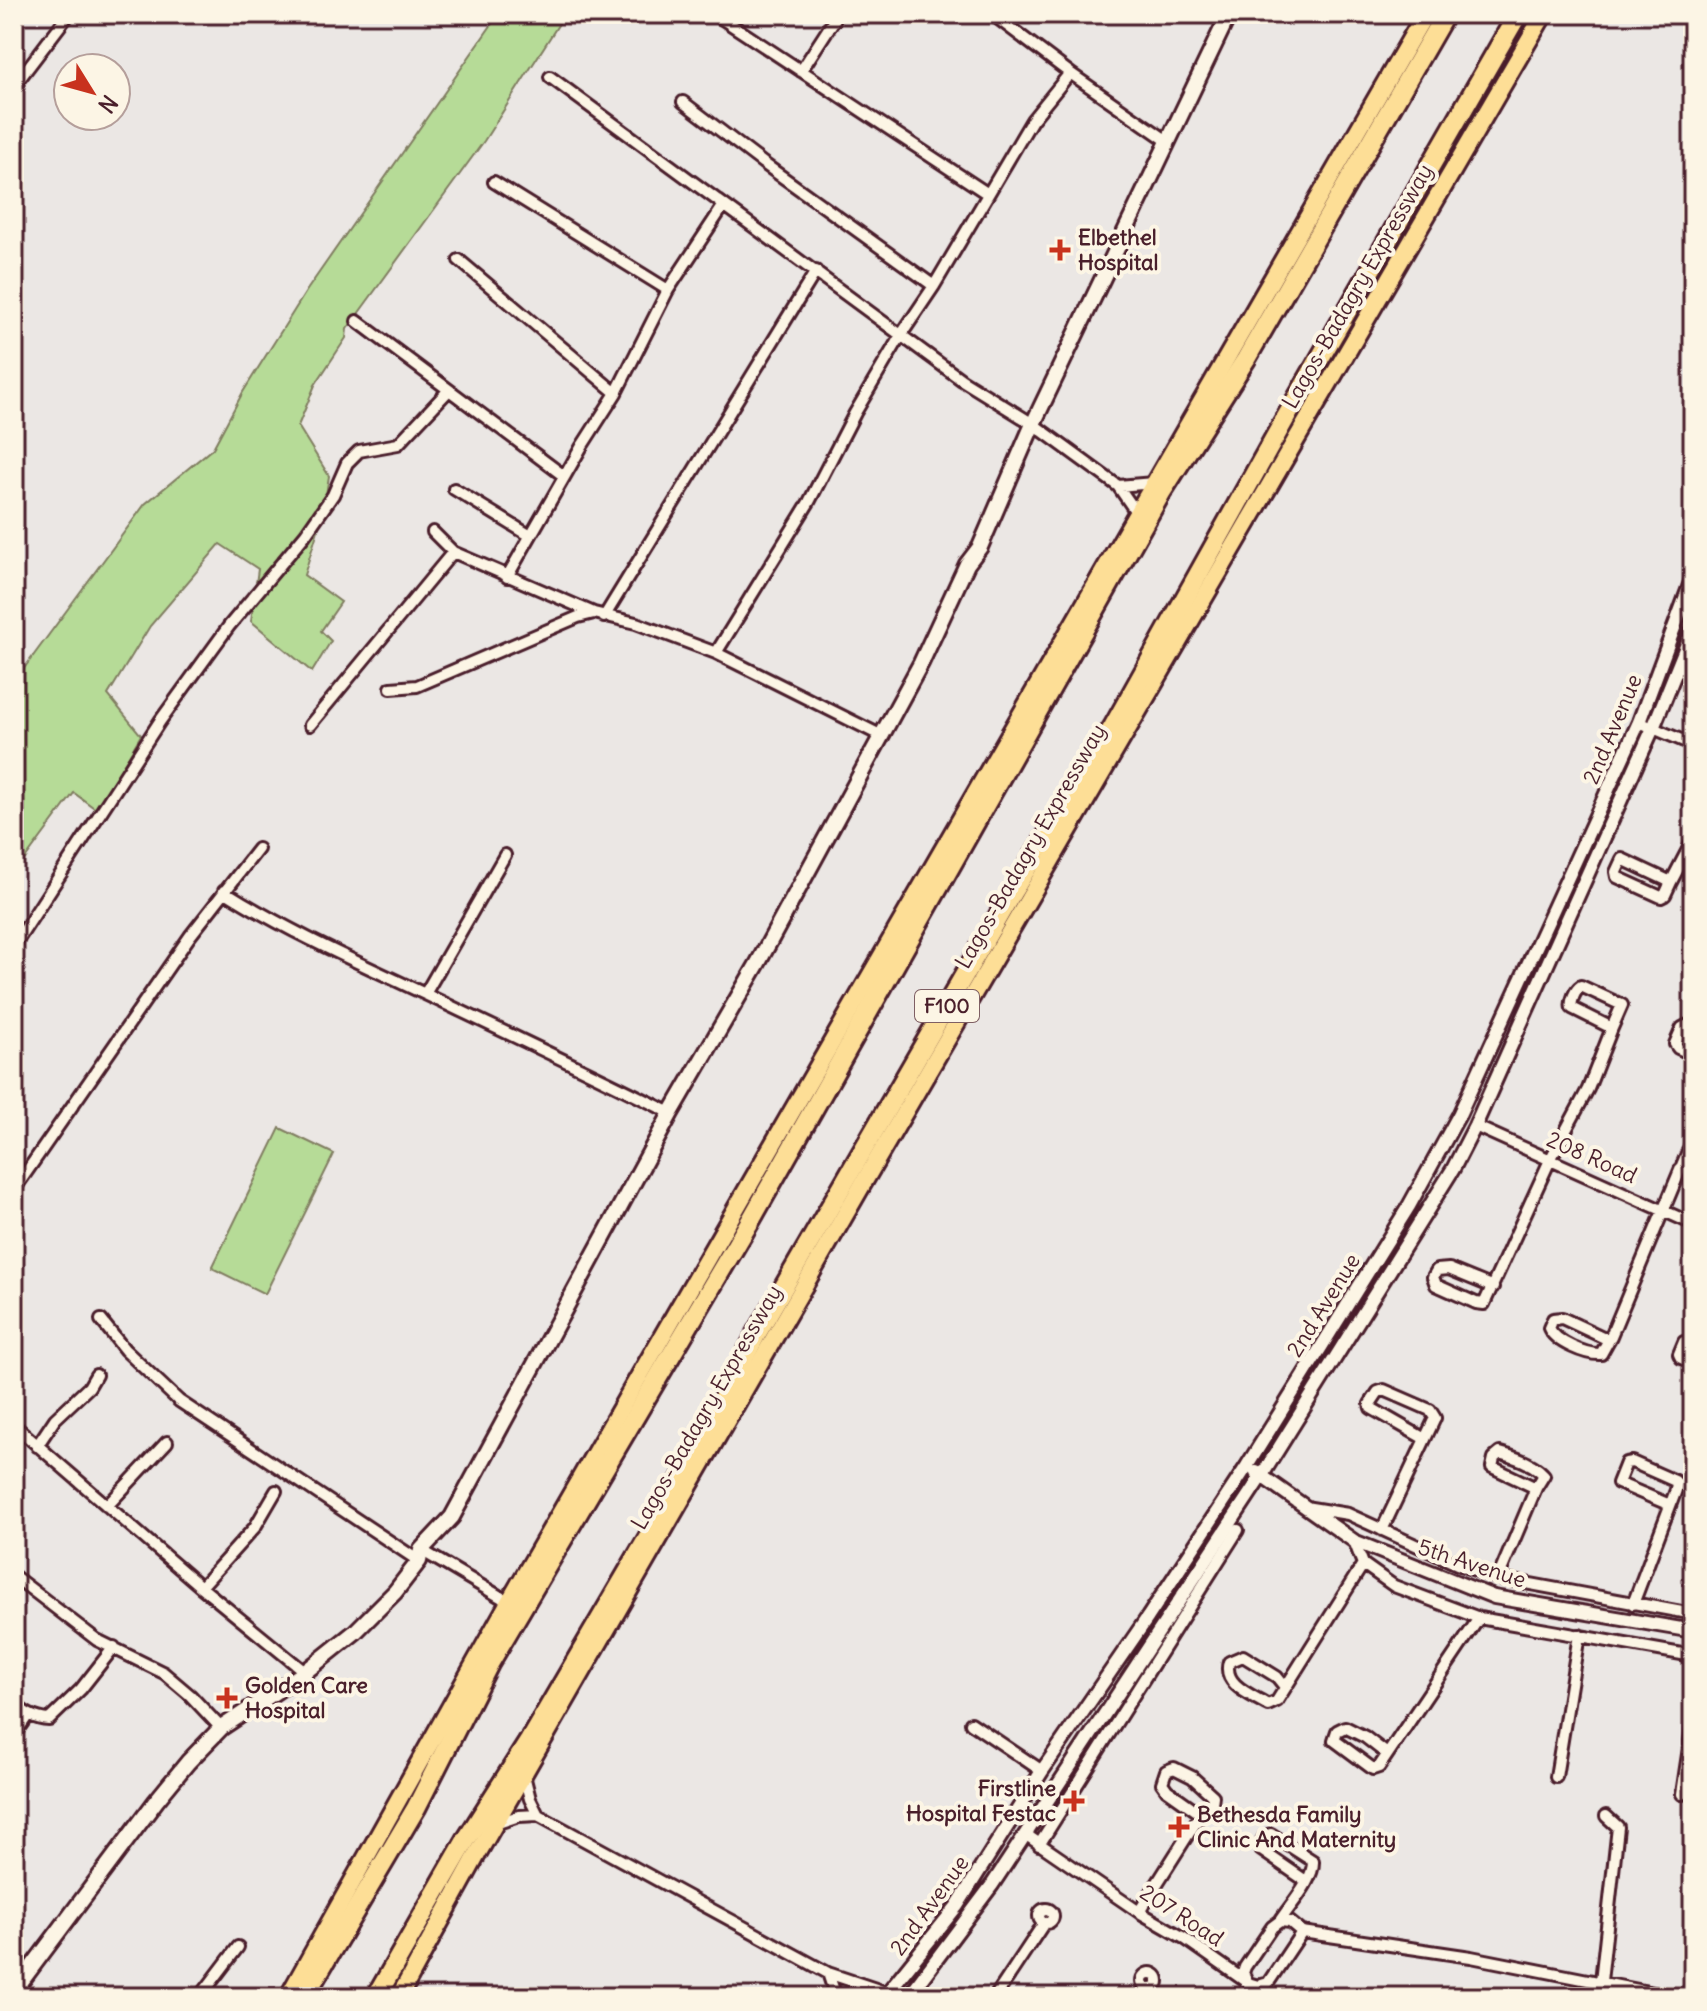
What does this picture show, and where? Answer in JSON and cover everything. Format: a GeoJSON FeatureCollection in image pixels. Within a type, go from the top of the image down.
{"type":"FeatureCollection","features":[{"type":"Feature","properties":{"kind":"highway","name":"F100"},"geometry":{"type":"LineString","coordinates":[[304,1997],[416,1808],[489,1664],[752,1218],[1161,493],[1246,359],[1445,14]]}},
{"type":"Feature","properties":{"kind":"highway","name":"Lagos-Badagry Expressway"},"geometry":{"type":"LineString","coordinates":[[376,1997],[670,1500],[756,1335],[1013,891],[1113,727],[1285,419],[1518,14]]}},
{"type":"Feature","properties":{"kind":"main road"},"geometry":{"type":"LineString","coordinates":[[1165,140],[1219,14]]}},
{"type":"Feature","properties":{"kind":"main road"},"geometry":{"type":"LineString","coordinates":[[14,1991],[188,1762],[221,1728],[305,1672],[375,1613],[395,1592],[420,1555],[452,1517],[671,1113],[758,963],[921,663],[967,564],[980,547],[1030,422],[1229,14]]}},
{"type":"Feature","properties":{"kind":"main road"},"geometry":{"type":"LineString","coordinates":[[288,1997],[509,1602],[1425,14]]}},
{"type":"Feature","properties":{"kind":"main road","name":"Lagos-Badagry Expressway"},"geometry":{"type":"LineString","coordinates":[[399,1997],[495,1824],[1140,703],[1544,14]]}},
{"type":"Feature","properties":{"kind":"street"},"geometry":{"type":"LineString","coordinates":[[14,86],[69,14]]}},
{"type":"Feature","properties":{"kind":"street"},"geometry":{"type":"LineString","coordinates":[[801,71],[838,14]]}},
{"type":"Feature","properties":{"kind":"street"},"geometry":{"type":"LineString","coordinates":[[992,14],[1165,140]]}},
{"type":"Feature","properties":{"kind":"street"},"geometry":{"type":"LineString","coordinates":[[722,16],[988,194]]}},
{"type":"Feature","properties":{"kind":"street"},"geometry":{"type":"LineString","coordinates":[[716,653],[809,502],[855,413],[901,335],[934,286],[1032,120],[1070,73]]}},
{"type":"Feature","properties":{"kind":"street"},"geometry":{"type":"LineString","coordinates":[[550,77],[962,380],[1030,422],[1118,486],[1136,512]]}},
{"type":"Feature","properties":{"kind":"street"},"geometry":{"type":"LineString","coordinates":[[683,102],[934,286]]}},
{"type":"Feature","properties":{"kind":"street"},"geometry":{"type":"LineString","coordinates":[[494,182],[668,290]]}},
{"type":"Feature","properties":{"kind":"street"},"geometry":{"type":"LineString","coordinates":[[507,577],[529,535],[616,393],[668,290],[724,205]]}},
{"type":"Feature","properties":{"kind":"street"},"geometry":{"type":"LineString","coordinates":[[459,260],[616,393]]}},
{"type":"Feature","properties":{"kind":"street"},"geometry":{"type":"LineString","coordinates":[[599,615],[816,271]]}},
{"type":"Feature","properties":{"kind":"street"},"geometry":{"type":"LineString","coordinates":[[357,321],[564,476]]}},
{"type":"Feature","properties":{"kind":"street"},"geometry":{"type":"LineString","coordinates":[[14,946],[160,721],[229,626],[305,535],[333,495],[347,463],[359,451],[398,444],[448,391]]}},
{"type":"Feature","properties":{"kind":"street"},"geometry":{"type":"LineString","coordinates":[[1118,486],[1154,483]]}},
{"type":"Feature","properties":{"kind":"street"},"geometry":{"type":"LineString","coordinates":[[454,489],[529,535]]}},
{"type":"Feature","properties":{"kind":"street"},"geometry":{"type":"LineString","coordinates":[[433,532],[453,552],[507,577],[599,615],[636,623],[716,653],[880,735]]}},
{"type":"Feature","properties":{"kind":"street"},"geometry":{"type":"LineString","coordinates":[[310,725],[453,552]]}},
{"type":"Feature","properties":{"kind":"street","name":"2nd Avenue"},"geometry":{"type":"LineString","coordinates":[[888,1996],[957,1906],[1042,1771],[1148,1617],[1247,1466],[1409,1206],[1459,1115],[1639,722],[1693,577]]}},
{"type":"Feature","properties":{"kind":"street"},"geometry":{"type":"LineString","coordinates":[[391,688],[417,686],[578,617],[599,615]]}},
{"type":"Feature","properties":{"kind":"street","name":"2nd Avenue"},"geometry":{"type":"LineString","coordinates":[[908,1997],[947,1948],[1025,1834],[1262,1475],[1428,1210],[1475,1126],[1653,728],[1693,629]]}},
{"type":"Feature","properties":{"kind":"street"},"geometry":{"type":"LineString","coordinates":[[1639,722],[1693,745]]}},
{"type":"Feature","properties":{"kind":"street"},"geometry":{"type":"LineString","coordinates":[[1671,882],[1625,859],[1622,859],[1616,872],[1617,877],[1661,897],[1665,895],[1693,840]]}},
{"type":"Feature","properties":{"kind":"street"},"geometry":{"type":"LineString","coordinates":[[14,1190],[224,891],[258,849]]}},
{"type":"Feature","properties":{"kind":"street"},"geometry":{"type":"LineString","coordinates":[[425,994],[505,855]]}},
{"type":"Feature","properties":{"kind":"street"},"geometry":{"type":"LineString","coordinates":[[224,891],[346,957],[608,1080],[671,1113]]}},
{"type":"Feature","properties":{"kind":"street"},"geometry":{"type":"LineString","coordinates":[[1493,1287],[1449,1269],[1437,1270],[1433,1277],[1436,1285],[1484,1304],[1493,1287],[1550,1160],[1588,1089],[1612,1028],[1621,1004],[1581,986],[1578,988],[1572,1008],[1612,1028]]}},
{"type":"Feature","properties":{"kind":"street"},"geometry":{"type":"LineString","coordinates":[[1693,1028],[1688,1025],[1682,1028],[1675,1044],[1693,1055]]}},
{"type":"Feature","properties":{"kind":"street","name":"208 Road"},"geometry":{"type":"LineString","coordinates":[[1475,1126],[1693,1224]]}},
{"type":"Feature","properties":{"kind":"street"},"geometry":{"type":"LineString","coordinates":[[1609,1340],[1562,1318],[1553,1319],[1549,1328],[1553,1336],[1592,1354],[1601,1354],[1609,1340],[1693,1139]]}},
{"type":"Feature","properties":{"kind":"street"},"geometry":{"type":"LineString","coordinates":[[101,1320],[125,1350],[179,1401],[420,1555],[509,1602]]}},
{"type":"Feature","properties":{"kind":"street"},"geometry":{"type":"LineString","coordinates":[[1693,1342],[1684,1342],[1679,1354],[1693,1363]]}},
{"type":"Feature","properties":{"kind":"street"},"geometry":{"type":"LineString","coordinates":[[37,1446],[55,1419],[89,1387],[96,1375]]}},
{"type":"Feature","properties":{"kind":"street"},"geometry":{"type":"LineString","coordinates":[[1382,1530],[1435,1418],[1430,1410],[1384,1390],[1378,1392],[1370,1404],[1371,1408],[1425,1439]]}},
{"type":"Feature","properties":{"kind":"street"},"geometry":{"type":"LineString","coordinates":[[14,1425],[201,1587],[305,1672]]}},
{"type":"Feature","properties":{"kind":"street"},"geometry":{"type":"LineString","coordinates":[[107,1506],[167,1442]]}},
{"type":"Feature","properties":{"kind":"street"},"geometry":{"type":"LineString","coordinates":[[1498,1578],[1544,1475],[1515,1457],[1500,1453],[1494,1458],[1492,1467],[1536,1488]]}},
{"type":"Feature","properties":{"kind":"street"},"geometry":{"type":"LineString","coordinates":[[1633,1604],[1676,1490],[1675,1481],[1632,1462],[1626,1463],[1618,1483],[1670,1505]]}},
{"type":"Feature","properties":{"kind":"street","name":"5th Avenue"},"geometry":{"type":"LineString","coordinates":[[1247,1466],[1354,1541],[1494,1597],[1693,1631]]}},
{"type":"Feature","properties":{"kind":"street"},"geometry":{"type":"LineString","coordinates":[[201,1587],[255,1527],[276,1491]]}},
{"type":"Feature","properties":{"kind":"street"},"geometry":{"type":"LineString","coordinates":[[1305,1507],[1348,1514],[1457,1564],[1498,1578],[1693,1614]]}},
{"type":"Feature","properties":{"kind":"street"},"geometry":{"type":"LineString","coordinates":[[1039,1845],[1238,1530]]}},
{"type":"Feature","properties":{"kind":"street"},"geometry":{"type":"LineString","coordinates":[[1354,1541],[1363,1564],[1394,1586],[1479,1618],[1693,1656]]}},
{"type":"Feature","properties":{"kind":"street"},"geometry":{"type":"LineString","coordinates":[[1285,1687],[1277,1677],[1243,1656],[1229,1662],[1227,1667],[1234,1684],[1268,1705],[1277,1701],[1363,1564]]}},
{"type":"Feature","properties":{"kind":"street"},"geometry":{"type":"LineString","coordinates":[[14,1576],[88,1634],[164,1673],[221,1728]]}},
{"type":"Feature","properties":{"kind":"street"},"geometry":{"type":"LineString","coordinates":[[1387,1754],[1365,1737],[1345,1727],[1337,1731],[1334,1740],[1373,1769],[1384,1763],[1387,1754],[1479,1618]]}},
{"type":"Feature","properties":{"kind":"street"},"geometry":{"type":"LineString","coordinates":[[1556,1777],[1579,1635]]}},
{"type":"Feature","properties":{"kind":"street"},"geometry":{"type":"LineString","coordinates":[[14,1704],[28,1715],[49,1720],[81,1689],[114,1647]]}},
{"type":"Feature","properties":{"kind":"street"},"geometry":{"type":"LineString","coordinates":[[14,1735],[28,1715]]}},
{"type":"Feature","properties":{"kind":"street"},"geometry":{"type":"LineString","coordinates":[[1682,1794],[1693,1721]]}},
{"type":"Feature","properties":{"kind":"street"},"geometry":{"type":"LineString","coordinates":[[971,1723],[1042,1771]]}},
{"type":"Feature","properties":{"kind":"street"},"geometry":{"type":"LineString","coordinates":[[1139,1912],[1201,1814],[1212,1805],[1213,1796],[1206,1788],[1174,1768],[1166,1771],[1162,1783],[1167,1790],[1201,1814]]}},
{"type":"Feature","properties":{"kind":"street"},"geometry":{"type":"LineString","coordinates":[[524,1774],[530,1799],[538,1815]]}},
{"type":"Feature","properties":{"kind":"street"},"geometry":{"type":"LineString","coordinates":[[495,1824],[519,1816],[538,1815],[828,1973],[888,1996]]}},
{"type":"Feature","properties":{"kind":"street"},"geometry":{"type":"LineString","coordinates":[[1601,1981],[1618,1827],[1606,1816]]}},
{"type":"Feature","properties":{"kind":"street","name":"207 Road"},"geometry":{"type":"LineString","coordinates":[[1025,1834],[1248,1983]]}},
{"type":"Feature","properties":{"kind":"street"},"geometry":{"type":"LineString","coordinates":[[1302,1932],[1268,1983],[1258,1986],[1248,1983],[1243,1973],[1245,1967],[1272,1927],[1280,1921],[1306,1881],[1314,1867],[1313,1861],[1271,1834],[1266,1835],[1261,1842],[1261,1850],[1306,1881]]}},
{"type":"Feature","properties":{"kind":"street"},"geometry":{"type":"LineString","coordinates":[[1280,1921],[1290,1922],[1302,1932],[1471,1957],[1669,1996]]}},
{"type":"Feature","properties":{"kind":"street"},"geometry":{"type":"LineString","coordinates":[[995,1997],[1044,1923]]}},
{"type":"Feature","properties":{"kind":"street"},"geometry":{"type":"LineString","coordinates":[[200,1997],[238,1947]]}},
{"type":"Feature","properties":{"kind":"street"},"geometry":{"type":"LineString","coordinates":[[828,1973],[836,1997]]}},
{"type":"Feature","properties":{"kind":"green space"},"geometry":{"type":"Polygon","coordinates":[[[499,14],[565,14],[484,141],[347,329],[346,338],[315,385],[298,426],[329,476],[323,514],[304,575],[341,602],[321,631],[331,641],[312,672],[251,621],[258,569],[220,544],[150,626],[108,695],[141,735],[97,810],[74,793],[14,874],[14,682],[145,504],[213,448],[243,392],[307,290],[499,14]]]}},
{"type":"Feature","properties":{"kind":"green space"},"geometry":{"type":"Polygon","coordinates":[[[280,1128],[334,1154],[265,1294],[212,1268],[280,1128]]]}},
{"type":"Feature","properties":{"kind":"place","name":"Elbethel Hospital"},"geometry":{"type":"Point","coordinates":[1060,250]}},
{"type":"Feature","properties":{"kind":"place","name":"Golden Care Hospital"},"geometry":{"type":"Point","coordinates":[227,1698]}},
{"type":"Feature","properties":{"kind":"place","name":"Firstline Hospital Festac"},"geometry":{"type":"Point","coordinates":[1074,1801]}},
{"type":"Feature","properties":{"kind":"place","name":"Bethesda Family Clinic And Maternity"},"geometry":{"type":"Point","coordinates":[1179,1827]}}]}
